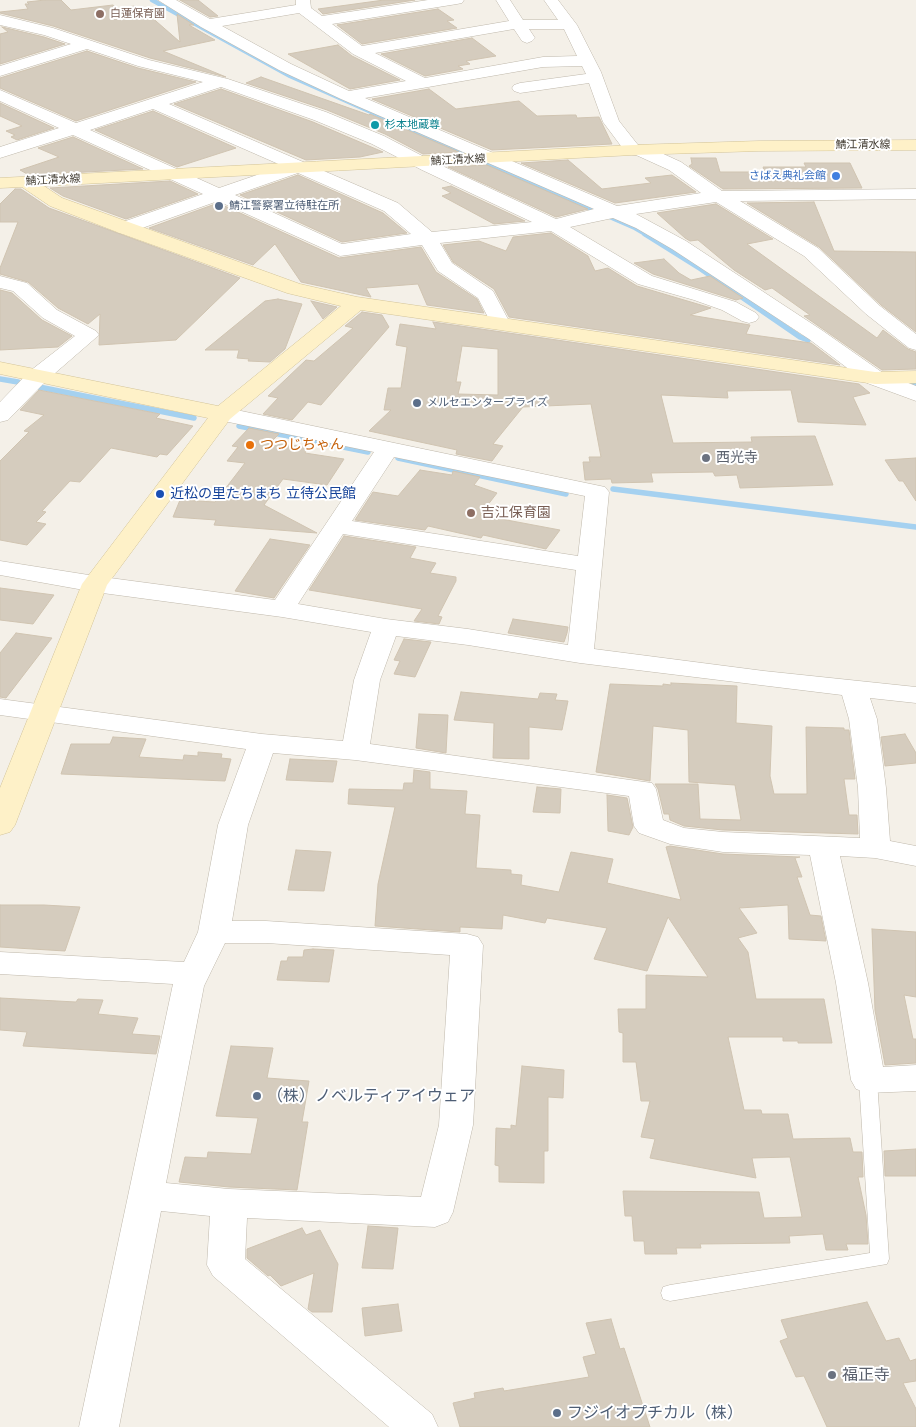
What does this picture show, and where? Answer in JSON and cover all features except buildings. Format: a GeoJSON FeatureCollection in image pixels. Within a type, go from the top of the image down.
{"type":"FeatureCollection","features":[{"type":"Feature","properties":{"kind":"street"},"geometry":{"type":"LineString","coordinates":[[165,0],[252,49],[347,96],[490,158],[605,213],[643,224],[816,334],[875,378],[916,394]]}},
{"type":"Feature","properties":{"kind":"street"},"geometry":{"type":"LineString","coordinates":[[240,0],[252,49]]}},
{"type":"Feature","properties":{"kind":"street"},"geometry":{"type":"LineString","coordinates":[[320,21],[456,0]]}},
{"type":"Feature","properties":{"kind":"street"},"geometry":{"type":"LineString","coordinates":[[503,0],[543,62]]}},
{"type":"Feature","properties":{"kind":"street"},"geometry":{"type":"LineString","coordinates":[[551,0],[569,25],[595,77],[611,122],[637,150],[675,166],[718,196],[811,252],[873,310],[916,344]]}},
{"type":"Feature","properties":{"kind":"street"},"geometry":{"type":"LineString","coordinates":[[206,24],[244,18],[302,4],[320,21],[359,50],[423,83]]}},
{"type":"Feature","properties":{"kind":"street"},"geometry":{"type":"LineString","coordinates":[[0,20],[48,31],[144,63],[222,82],[320,116],[378,140],[554,225],[645,280],[701,296],[750,317]]}},
{"type":"Feature","properties":{"kind":"street"},"geometry":{"type":"LineString","coordinates":[[359,50],[518,24],[569,25]]}},
{"type":"Feature","properties":{"kind":"street"},"geometry":{"type":"LineString","coordinates":[[438,37],[452,48]]}},
{"type":"Feature","properties":{"kind":"street"},"geometry":{"type":"LineString","coordinates":[[0,71],[87,44]]}},
{"type":"Feature","properties":{"kind":"street"},"geometry":{"type":"LineString","coordinates":[[388,65],[415,61]]}},
{"type":"Feature","properties":{"kind":"street"},"geometry":{"type":"LineString","coordinates":[[347,96],[543,62],[586,61]]}},
{"type":"Feature","properties":{"kind":"street"},"geometry":{"type":"LineString","coordinates":[[520,88],[595,77]]}},
{"type":"Feature","properties":{"kind":"street"},"geometry":{"type":"LineString","coordinates":[[0,153],[222,82]]}},
{"type":"Feature","properties":{"kind":"street"},"geometry":{"type":"LineString","coordinates":[[0,95],[340,250],[554,225],[605,213],[718,196],[916,194]]}},
{"type":"Feature","properties":{"kind":"street"},"geometry":{"type":"LineString","coordinates":[[153,103],[391,207],[428,239],[445,267],[486,295],[500,323]]}},
{"type":"Feature","properties":{"kind":"street","name":"鯖江清水線"},"geometry":{"type":"LineString","coordinates":[[9,181],[637,150],[759,146],[916,145]]}},
{"type":"Feature","properties":{"kind":"street"},"geometry":{"type":"LineString","coordinates":[[124,228],[297,167]]}},
{"type":"Feature","properties":{"kind":"street"},"geometry":{"type":"LineString","coordinates":[[9,181],[56,202],[124,228],[294,289],[357,303],[875,378],[916,377]]}},
{"type":"Feature","properties":{"kind":"street"},"geometry":{"type":"LineString","coordinates":[[0,282],[20,287],[50,314],[88,335],[38,376],[0,415]]}},
{"type":"Feature","properties":{"kind":"street"},"geometry":{"type":"LineString","coordinates":[[0,825],[46,713],[95,584],[222,414],[357,303]]}},
{"type":"Feature","properties":{"kind":"street"},"geometry":{"type":"LineString","coordinates":[[0,368],[597,492],[580,655]]}},
{"type":"Feature","properties":{"kind":"street"},"geometry":{"type":"LineString","coordinates":[[282,609],[388,448]]}},
{"type":"Feature","properties":{"kind":"street"},"geometry":{"type":"LineString","coordinates":[[336,526],[589,565]]}},
{"type":"Feature","properties":{"kind":"street"},"geometry":{"type":"LineString","coordinates":[[0,568],[95,584],[282,609],[386,627],[468,637],[580,655],[854,690],[916,695]]}},
{"type":"Feature","properties":{"kind":"street"},"geometry":{"type":"LineString","coordinates":[[356,751],[367,680],[386,627]]}},
{"type":"Feature","properties":{"kind":"street"},"geometry":{"type":"LineString","coordinates":[[854,690],[862,719],[872,788],[875,848]]}},
{"type":"Feature","properties":{"kind":"street"},"geometry":{"type":"LineString","coordinates":[[0,707],[262,743],[356,751],[642,789],[650,826],[681,837],[723,842],[875,848],[916,856]]}},
{"type":"Feature","properties":{"kind":"street"},"geometry":{"type":"LineString","coordinates":[[99,1427],[188,986],[214,932],[232,825],[262,743]]}},
{"type":"Feature","properties":{"kind":"street"},"geometry":{"type":"LineString","coordinates":[[823,847],[852,983],[868,1080],[916,1078]]}},
{"type":"Feature","properties":{"kind":"street"},"geometry":{"type":"LineString","coordinates":[[147,1195],[229,1203],[435,1212],[456,1125],[467,945],[266,932],[214,932]]}},
{"type":"Feature","properties":{"kind":"street"},"geometry":{"type":"LineString","coordinates":[[0,963],[194,974]]}},
{"type":"Feature","properties":{"kind":"street"},"geometry":{"type":"LineString","coordinates":[[229,1203],[226,1265],[418,1427]]}},
{"type":"Feature","properties":{"kind":"lane"},"geometry":{"type":"LineString","coordinates":[[670,1293],[880,1259],[868,1080]]}},
{"type":"Feature","properties":{"kind":"waterway"},"geometry":{"type":"LineString","coordinates":[[152,0],[290,76],[466,154]]}},
{"type":"Feature","properties":{"kind":"waterway"},"geometry":{"type":"LineString","coordinates":[[488,164],[647,235]]}},
{"type":"Feature","properties":{"kind":"waterway"},"geometry":{"type":"LineString","coordinates":[[645,234],[701,269],[800,337],[808,340]]}},
{"type":"Feature","properties":{"kind":"waterway"},"geometry":{"type":"LineString","coordinates":[[0,379],[18,382]]}},
{"type":"Feature","properties":{"kind":"waterway"},"geometry":{"type":"LineString","coordinates":[[909,382],[916,385]]}},
{"type":"Feature","properties":{"kind":"waterway"},"geometry":{"type":"LineString","coordinates":[[39,387],[194,418]]}},
{"type":"Feature","properties":{"kind":"waterway"},"geometry":{"type":"LineString","coordinates":[[239,426],[368,452]]}},
{"type":"Feature","properties":{"kind":"waterway"},"geometry":{"type":"LineString","coordinates":[[398,458],[566,494]]}},
{"type":"Feature","properties":{"kind":"waterway"},"geometry":{"type":"LineString","coordinates":[[613,489],[916,527]]}},
{"type":"Feature","properties":{"kind":"place","name":"白蓮保育園"},"geometry":{"type":"Point","coordinates":[100,14]}},
{"type":"Feature","properties":{"kind":"place","name":"杉本地蔵尊"},"geometry":{"type":"Point","coordinates":[375,125]}},
{"type":"Feature","properties":{"kind":"place","name":"さばえ典礼会館"},"geometry":{"type":"Point","coordinates":[836,176]}},
{"type":"Feature","properties":{"kind":"place","name":"鯖江警察署立待駐在所"},"geometry":{"type":"Point","coordinates":[219,206]}},
{"type":"Feature","properties":{"kind":"place","name":"メルセエンタープライズ"},"geometry":{"type":"Point","coordinates":[417,403]}},
{"type":"Feature","properties":{"kind":"place","name":"つつじちゃん"},"geometry":{"type":"Point","coordinates":[250,445]}},
{"type":"Feature","properties":{"kind":"place","name":"西光寺"},"geometry":{"type":"Point","coordinates":[706,458]}},
{"type":"Feature","properties":{"kind":"place","name":"近松の里たちまち 立待公民館"},"geometry":{"type":"Point","coordinates":[160,494]}},
{"type":"Feature","properties":{"kind":"place","name":"吉江保育園"},"geometry":{"type":"Point","coordinates":[471,513]}},
{"type":"Feature","properties":{"kind":"place","name":"（株）ノベルティアイウェア"},"geometry":{"type":"Point","coordinates":[257,1096]}},
{"type":"Feature","properties":{"kind":"place","name":"福正寺"},"geometry":{"type":"Point","coordinates":[832,1375]}},
{"type":"Feature","properties":{"kind":"place","name":"フジイオプチカル（株）"},"geometry":{"type":"Point","coordinates":[557,1413]}}]}
